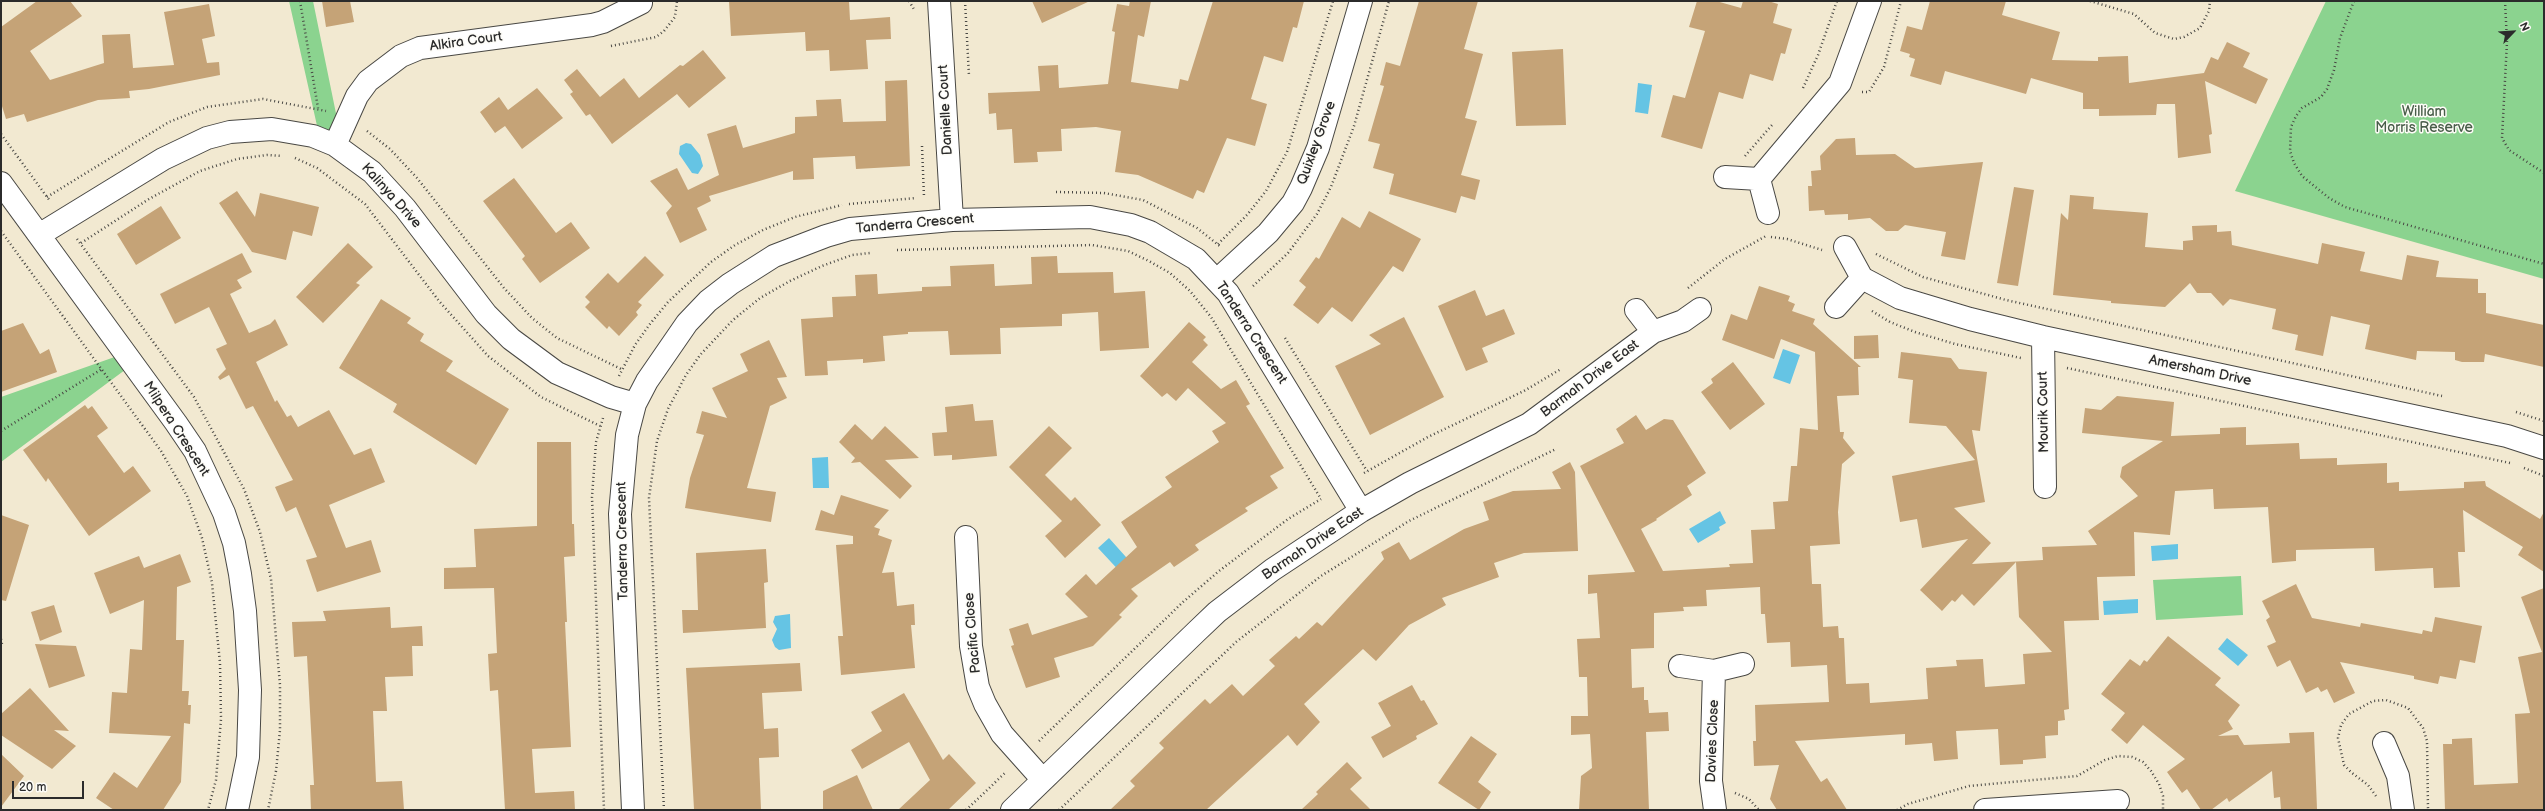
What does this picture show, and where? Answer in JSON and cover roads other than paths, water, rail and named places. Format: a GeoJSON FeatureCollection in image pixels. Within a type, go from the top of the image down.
{"type":"FeatureCollection","features":[{"type":"Feature","properties":{"kind":"street","name":"Danielle Court"},"geometry":{"type":"LineString","coordinates":[[939,1],[952,220]]}},
{"type":"Feature","properties":{"kind":"street","name":"Quixley Grove"},"geometry":{"type":"LineString","coordinates":[[1217,280],[1268,233],[1293,203],[1301,188],[1318,148],[1362,1]]}},
{"type":"Feature","properties":{"kind":"street"},"geometry":{"type":"LineString","coordinates":[[1759,179],[1840,83],[1870,1]]}},
{"type":"Feature","properties":{"kind":"street","name":"Alkira Court"},"geometry":{"type":"LineString","coordinates":[[335,145],[357,96],[368,81],[401,56],[420,48],[592,25],[608,20],[641,2]]}},
{"type":"Feature","properties":{"kind":"street","name":"Kalinya Drive"},"geometry":{"type":"LineString","coordinates":[[39,235],[163,159],[207,138],[230,132],[272,129],[313,136],[335,145],[356,158],[389,189],[486,314],[511,339],[558,373],[611,397],[635,404]]}},
{"type":"Feature","properties":{"kind":"street"},"geometry":{"type":"LineString","coordinates":[[1725,177],[1759,179]]}},
{"type":"Feature","properties":{"kind":"street"},"geometry":{"type":"LineString","coordinates":[[1759,179],[1768,213]]}},
{"type":"Feature","properties":{"kind":"street","name":"Milpera Crescent"},"geometry":{"type":"LineString","coordinates":[[1,182],[176,423],[198,458],[224,513],[234,543],[240,574],[245,611],[250,690],[248,758],[237,810]]}},
{"type":"Feature","properties":{"kind":"street","name":"Tanderra Crescent"},"geometry":{"type":"LineString","coordinates":[[633,810],[620,514],[625,448],[635,404],[659,361],[687,323],[708,301],[752,268],[799,246],[850,229],[952,220],[1061,216],[1110,220],[1150,232],[1196,258],[1217,280],[1240,311],[1361,511]]}},
{"type":"Feature","properties":{"kind":"street"},"geometry":{"type":"LineString","coordinates":[[1836,307],[1862,278],[1845,247]]}},
{"type":"Feature","properties":{"kind":"street","name":"Amersham Drive"},"geometry":{"type":"LineString","coordinates":[[1862,278],[1900,298],[1929,308],[2043,337],[2507,436],[2544,448]]}},
{"type":"Feature","properties":{"kind":"street","name":"Barmah Drive East"},"geometry":{"type":"LineString","coordinates":[[1636,310],[1653,332]]}},
{"type":"Feature","properties":{"kind":"street","name":"Barmah Drive East"},"geometry":{"type":"LineString","coordinates":[[1012,810],[1217,612],[1272,570],[1361,511],[1410,483],[1529,424],[1653,332],[1692,315]]}},
{"type":"Feature","properties":{"kind":"street","name":"Mourik Court"},"geometry":{"type":"LineString","coordinates":[[2043,337],[2045,487]]}},
{"type":"Feature","properties":{"kind":"street","name":"Pacific Close"},"geometry":{"type":"LineString","coordinates":[[966,537],[971,646],[978,686],[985,704],[1002,734],[1043,780]]}},
{"type":"Feature","properties":{"kind":"street"},"geometry":{"type":"LineString","coordinates":[[1680,666],[1714,671],[1743,664]]}},
{"type":"Feature","properties":{"kind":"street","name":"Davies Close"},"geometry":{"type":"LineString","coordinates":[[1714,671],[1711,781],[1715,810]]}},
{"type":"Feature","properties":{"kind":"street"},"geometry":{"type":"LineString","coordinates":[[2384,743],[2398,776],[2403,810]]}},
{"type":"Feature","properties":{"kind":"street"},"geometry":{"type":"LineString","coordinates":[[1985,810],[2118,801]]}},
{"type":"Feature","properties":{"kind":"water"},"geometry":{"type":"Polygon","coordinates":[[[1638,83],[1652,85],[1648,114],[1635,112],[1638,83]]]}},
{"type":"Feature","properties":{"kind":"water"},"geometry":{"type":"Polygon","coordinates":[[[686,143],[691,144],[700,155],[703,166],[698,174],[692,173],[679,154],[680,146],[686,143]]]}},
{"type":"Feature","properties":{"kind":"water"},"geometry":{"type":"Polygon","coordinates":[[[1783,349],[1800,355],[1790,384],[1773,378],[1783,349]]]}},
{"type":"Feature","properties":{"kind":"water"},"geometry":{"type":"Polygon","coordinates":[[[828,457],[829,488],[813,488],[812,458],[828,457]]]}},
{"type":"Feature","properties":{"kind":"water"},"geometry":{"type":"Polygon","coordinates":[[[1720,511],[1726,523],[1719,527],[1720,530],[1698,543],[1689,529],[1720,511]]]}},
{"type":"Feature","properties":{"kind":"water"},"geometry":{"type":"Polygon","coordinates":[[[1109,538],[1134,566],[1124,576],[1098,548],[1109,538]]]}},
{"type":"Feature","properties":{"kind":"water"},"geometry":{"type":"Polygon","coordinates":[[[2178,544],[2178,559],[2152,561],[2151,546],[2178,544]]]}},
{"type":"Feature","properties":{"kind":"water"},"geometry":{"type":"Polygon","coordinates":[[[2138,599],[2138,613],[2104,615],[2103,601],[2138,599]]]}},
{"type":"Feature","properties":{"kind":"water"},"geometry":{"type":"Polygon","coordinates":[[[790,614],[791,648],[779,650],[775,647],[772,640],[777,629],[773,622],[775,616],[790,614]]]}},
{"type":"Feature","properties":{"kind":"water"},"geometry":{"type":"Polygon","coordinates":[[[2227,638],[2248,655],[2238,666],[2218,649],[2227,638]]]}},
{"type":"Feature","properties":{"kind":"park label","name":"William Morris Reserve"},"geometry":{"type":"Point","coordinates":[2424,120]}}]}
